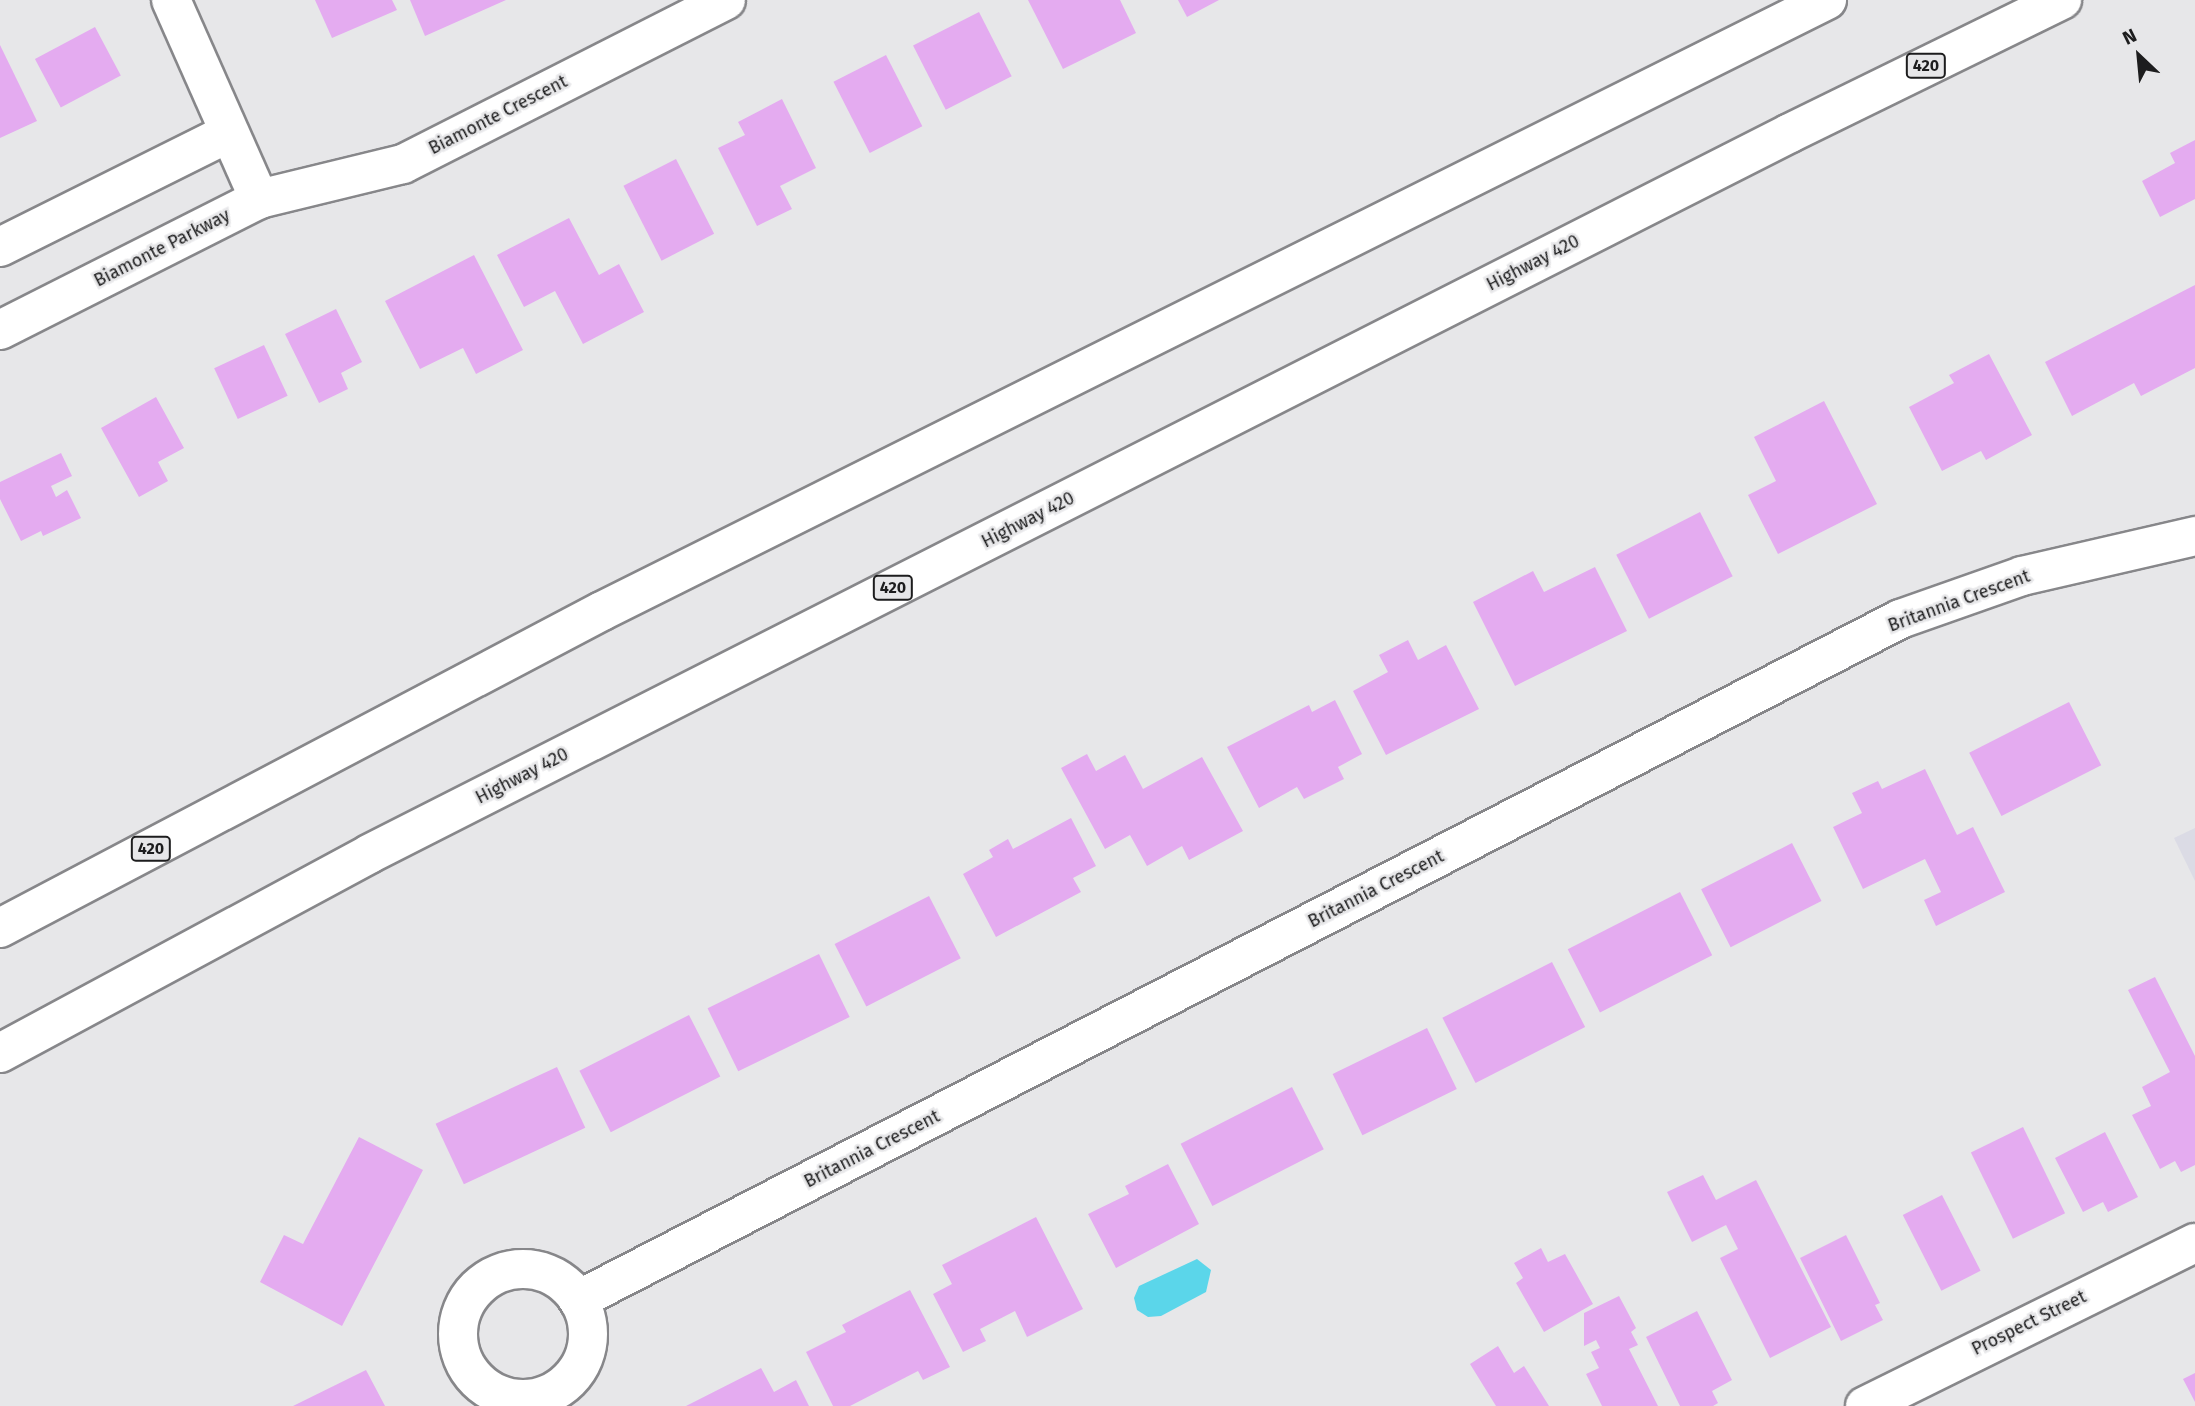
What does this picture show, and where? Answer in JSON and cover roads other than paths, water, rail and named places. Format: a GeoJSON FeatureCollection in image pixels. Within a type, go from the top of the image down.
{"type":"FeatureCollection","features":[{"type":"Feature","properties":{"kind":"main road"},"geometry":{"type":"LineString","coordinates":[[171,0],[259,199]]}},
{"type":"Feature","properties":{"kind":"main road","name":"Biamonte Crescent"},"geometry":{"type":"LineString","coordinates":[[259,199],[403,164],[726,0]]}},
{"type":"Feature","properties":{"kind":"main road","name":"420"},"geometry":{"type":"LineString","coordinates":[[0,928],[602,611],[1827,0]]}},
{"type":"Feature","properties":{"kind":"main road","name":"Highway 420"},"geometry":{"type":"LineString","coordinates":[[0,1053],[381,848],[1790,132],[2062,0]]}},
{"type":"Feature","properties":{"kind":"main road"},"geometry":{"type":"LineString","coordinates":[[0,247],[229,133]]}},
{"type":"Feature","properties":{"kind":"main road","name":"Biamonte Parkway"},"geometry":{"type":"LineString","coordinates":[[0,330],[259,199]]}},
{"type":"Feature","properties":{"kind":"main road","name":"Britannia Crescent"},"geometry":{"type":"LineString","coordinates":[[579,1300],[1900,619],[2022,576],[2195,536]]}},
{"type":"Feature","properties":{"kind":"main road","name":"Prospect Street"},"geometry":{"type":"LineString","coordinates":[[1865,1406],[2195,1243]]}},
{"type":"Feature","properties":{"kind":"water"},"geometry":{"type":"Polygon","coordinates":[[[1197,1259],[1211,1270],[1206,1292],[1161,1316],[1148,1317],[1137,1310],[1134,1298],[1139,1286],[1197,1259]]]}}]}
